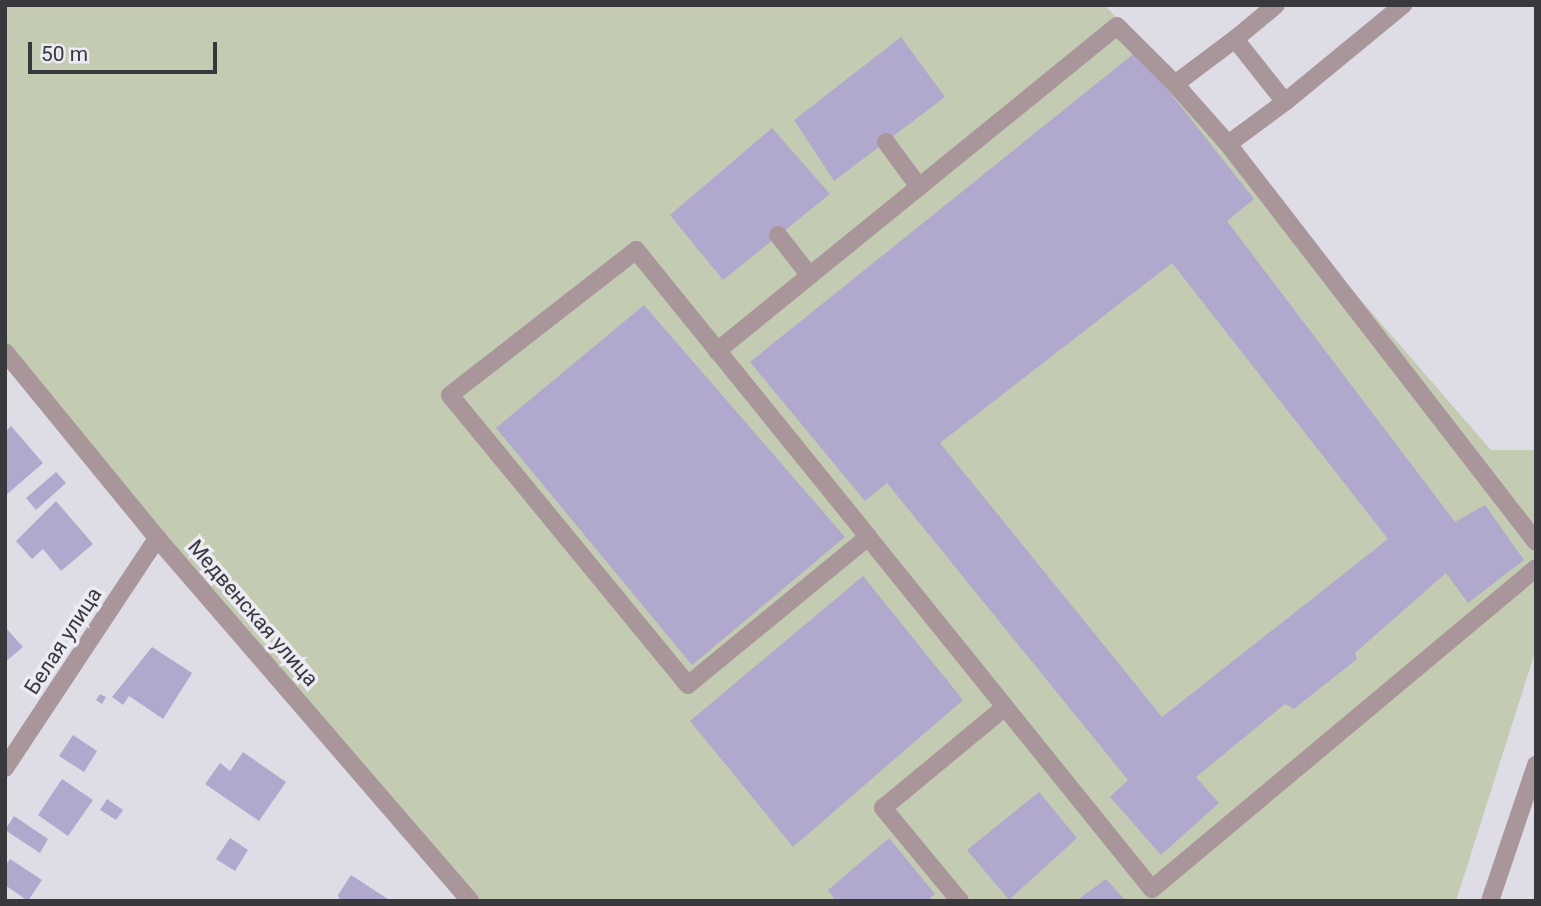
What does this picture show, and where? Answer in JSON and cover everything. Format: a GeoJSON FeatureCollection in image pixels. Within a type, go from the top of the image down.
{"type":"FeatureCollection","features":[{"type":"Feature","properties":{"kind":"street"},"geometry":{"type":"LineString","coordinates":[[1175,84],[1276,5]]}},
{"type":"Feature","properties":{"kind":"street"},"geometry":{"type":"LineString","coordinates":[[1228,144],[1285,102],[1403,5]]}},
{"type":"Feature","properties":{"kind":"street"},"geometry":{"type":"LineString","coordinates":[[717,351],[1117,26],[1175,84],[1228,144],[1536,541]]}},
{"type":"Feature","properties":{"kind":"street"},"geometry":{"type":"LineString","coordinates":[[1235,39],[1285,102]]}},
{"type":"Feature","properties":{"kind":"street"},"geometry":{"type":"LineString","coordinates":[[886,142],[919,187]]}},
{"type":"Feature","properties":{"kind":"street"},"geometry":{"type":"LineString","coordinates":[[778,236],[810,276]]}},
{"type":"Feature","properties":{"kind":"street"},"geometry":{"type":"LineString","coordinates":[[868,537],[688,685],[450,395],[636,250],[717,351],[868,537],[1152,889],[1536,568]]}},
{"type":"Feature","properties":{"kind":"street","name":"Медвенская улица"},"geometry":{"type":"LineString","coordinates":[[5,352],[157,538],[462,897]]}},
{"type":"Feature","properties":{"kind":"street","name":"Белая улица"},"geometry":{"type":"LineString","coordinates":[[5,768],[157,538]]}},
{"type":"Feature","properties":{"kind":"street"},"geometry":{"type":"LineString","coordinates":[[960,901],[918,862],[883,808],[1005,707]]}},
{"type":"Feature","properties":{"kind":"street"},"geometry":{"type":"LineString","coordinates":[[1490,901],[1536,765]]}},
{"type":"Feature","properties":{"kind":"green space"},"geometry":{"type":"Polygon","coordinates":[[[5,5],[1105,5],[1491,450],[1536,450],[1536,649],[1456,901],[474,901],[5,355],[5,5]]]}},
{"type":"Feature","properties":{"kind":"building"},"geometry":{"type":"Polygon","coordinates":[[[901,37],[945,97],[834,181],[794,120],[901,37]]]}},
{"type":"Feature","properties":{"kind":"building"},"geometry":{"type":"Polygon","coordinates":[[[1137,51],[1254,199],[1227,221],[1455,522],[1485,505],[1524,560],[1468,603],[1446,573],[1355,653],[1357,659],[1294,709],[1285,704],[1196,777],[1219,803],[1161,855],[1110,797],[1128,780],[887,483],[865,501],[750,362],[1137,51]],[[1172,263],[940,443],[1162,717],[1388,539],[1172,263]]]}},
{"type":"Feature","properties":{"kind":"building"},"geometry":{"type":"Polygon","coordinates":[[[772,128],[830,194],[723,280],[670,215],[772,128]]]}},
{"type":"Feature","properties":{"kind":"building"},"geometry":{"type":"Polygon","coordinates":[[[644,305],[845,537],[692,665],[496,428],[644,305]]]}},
{"type":"Feature","properties":{"kind":"building"},"geometry":{"type":"Polygon","coordinates":[[[11,426],[43,463],[5,496],[5,432],[11,426]]]}},
{"type":"Feature","properties":{"kind":"building"},"geometry":{"type":"Polygon","coordinates":[[[56,472],[66,483],[36,510],[26,498],[56,472]]]}},
{"type":"Feature","properties":{"kind":"building"},"geometry":{"type":"Polygon","coordinates":[[[56,501],[93,544],[61,571],[43,549],[32,559],[16,541],[56,501]]]}},
{"type":"Feature","properties":{"kind":"building"},"geometry":{"type":"Polygon","coordinates":[[[863,576],[963,700],[793,847],[690,721],[863,576]]]}},
{"type":"Feature","properties":{"kind":"building"},"geometry":{"type":"Polygon","coordinates":[[[5,627],[23,647],[5,662],[5,627]]]}},
{"type":"Feature","properties":{"kind":"building"},"geometry":{"type":"Polygon","coordinates":[[[152,647],[192,673],[163,719],[129,696],[123,705],[112,697],[152,647]]]}},
{"type":"Feature","properties":{"kind":"building"},"geometry":{"type":"Polygon","coordinates":[[[100,694],[106,697],[102,704],[96,700],[100,694]]]}},
{"type":"Feature","properties":{"kind":"building"},"geometry":{"type":"Polygon","coordinates":[[[73,735],[97,751],[84,772],[59,756],[73,735]]]}},
{"type":"Feature","properties":{"kind":"building"},"geometry":{"type":"Polygon","coordinates":[[[243,752],[286,782],[259,821],[205,784],[220,763],[230,771],[243,752]]]}},
{"type":"Feature","properties":{"kind":"building"},"geometry":{"type":"Polygon","coordinates":[[[62,779],[93,800],[68,836],[38,815],[62,779]]]}},
{"type":"Feature","properties":{"kind":"building"},"geometry":{"type":"Polygon","coordinates":[[[1039,792],[1077,838],[1009,900],[967,850],[1039,792]]]}},
{"type":"Feature","properties":{"kind":"building"},"geometry":{"type":"Polygon","coordinates":[[[107,799],[123,810],[116,820],[100,810],[107,799]]]}},
{"type":"Feature","properties":{"kind":"building"},"geometry":{"type":"Polygon","coordinates":[[[14,816],[48,839],[40,853],[5,830],[14,816]]]}},
{"type":"Feature","properties":{"kind":"building"},"geometry":{"type":"Polygon","coordinates":[[[230,838],[248,850],[235,871],[216,859],[230,838]]]}},
{"type":"Feature","properties":{"kind":"building"},"geometry":{"type":"Polygon","coordinates":[[[889,838],[935,894],[927,901],[836,901],[828,890],[889,838]]]}},
{"type":"Feature","properties":{"kind":"building"},"geometry":{"type":"Polygon","coordinates":[[[10,859],[42,880],[28,901],[5,885],[5,866],[10,859]]]}},
{"type":"Feature","properties":{"kind":"building"},"geometry":{"type":"Polygon","coordinates":[[[351,875],[391,901],[340,901],[338,895],[351,875]]]}},
{"type":"Feature","properties":{"kind":"building"},"geometry":{"type":"Polygon","coordinates":[[[1106,879],[1126,901],[1076,901],[1106,879]]]}}]}
